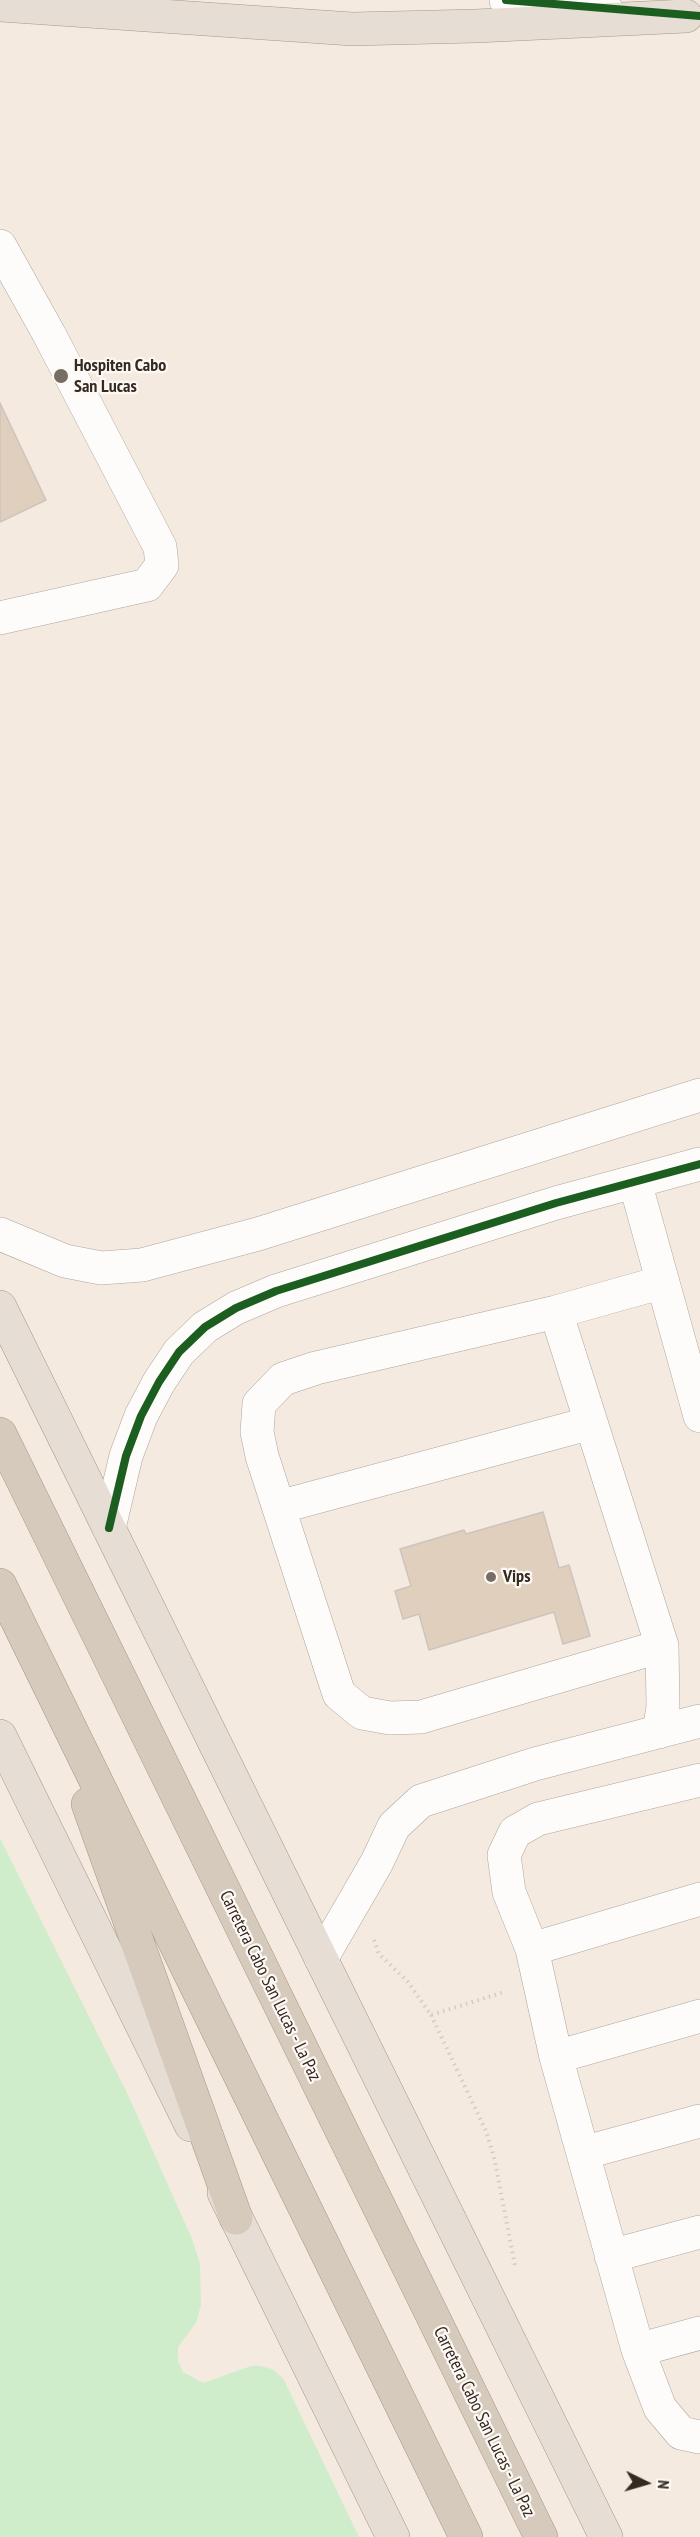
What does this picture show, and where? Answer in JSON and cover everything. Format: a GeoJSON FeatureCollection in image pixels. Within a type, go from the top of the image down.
{"type":"FeatureCollection","features":[{"type":"Feature","properties":{"kind":"highway","name":"Carretera Cabo San Lucas - La Paz"},"geometry":{"type":"LineString","coordinates":[[0,1434],[541,2537]]}},
{"type":"Feature","properties":{"kind":"highway"},"geometry":{"type":"LineString","coordinates":[[0,1585],[466,2537]]}},
{"type":"Feature","properties":{"kind":"highway"},"geometry":{"type":"LineString","coordinates":[[32,1650],[236,2218]]}},
{"type":"Feature","properties":{"kind":"main road"},"geometry":{"type":"LineString","coordinates":[[0,5],[352,29],[693,16]]}},
{"type":"Feature","properties":{"kind":"main road"},"geometry":{"type":"LineString","coordinates":[[0,1307],[606,2537]]}},
{"type":"Feature","properties":{"kind":"main road"},"geometry":{"type":"LineString","coordinates":[[0,1736],[393,2537]]}},
{"type":"Feature","properties":{"kind":"street"},"geometry":{"type":"LineString","coordinates":[[506,0],[693,16]]}},
{"type":"Feature","properties":{"kind":"street"},"geometry":{"type":"LineString","coordinates":[[0,246],[55,344],[160,547],[162,565],[147,585],[0,618]]}},
{"type":"Feature","properties":{"kind":"street"},"geometry":{"type":"LineString","coordinates":[[0,1234],[65,1261],[101,1268],[142,1265],[258,1234],[700,1095]]}},
{"type":"Feature","properties":{"kind":"street"},"geometry":{"type":"LineString","coordinates":[[109,1528],[126,1455],[141,1416],[179,1352],[205,1327],[236,1308],[276,1291],[556,1203],[700,1164]]}},
{"type":"Feature","properties":{"kind":"street"},"geometry":{"type":"LineString","coordinates":[[635,1182],[700,1416]]}},
{"type":"Feature","properties":{"kind":"street"},"geometry":{"type":"LineString","coordinates":[[662,1646],[422,1717],[390,1718],[362,1713],[339,1694],[262,1456],[257,1432],[259,1404],[283,1379],[315,1368],[556,1312],[663,1282]]}},
{"type":"Feature","properties":{"kind":"street"},"geometry":{"type":"LineString","coordinates":[[556,1312],[662,1646],[663,1707],[659,1732]]}},
{"type":"Feature","properties":{"kind":"street"},"geometry":{"type":"LineString","coordinates":[[279,1507],[591,1423]]}},
{"type":"Feature","properties":{"kind":"street"},"geometry":{"type":"LineString","coordinates":[[321,1959],[377,1862],[394,1826],[421,1801],[535,1764],[700,1721]]}},
{"type":"Feature","properties":{"kind":"street"},"geometry":{"type":"LineString","coordinates":[[700,1780],[538,1819],[515,1832],[504,1855],[509,1892],[532,1949],[556,2056],[638,2350],[660,2408],[681,2433],[700,2437]]}},
{"type":"Feature","properties":{"kind":"street"},"geometry":{"type":"LineString","coordinates":[[532,1949],[700,1899]]}},
{"type":"Feature","properties":{"kind":"street"},"geometry":{"type":"LineString","coordinates":[[556,2056],[700,2016]]}},
{"type":"Feature","properties":{"kind":"street"},"geometry":{"type":"LineString","coordinates":[[582,2153],[700,2121]]}},
{"type":"Feature","properties":{"kind":"street"},"geometry":{"type":"LineString","coordinates":[[611,2256],[700,2232]]}},
{"type":"Feature","properties":{"kind":"street"},"geometry":{"type":"LineString","coordinates":[[638,2350],[700,2333]]}},
{"type":"Feature","properties":{"kind":"path"},"geometry":{"type":"LineString","coordinates":[[431,2015],[486,2131],[494,2157],[515,2270]]}},
{"type":"Feature","properties":{"kind":"green space"},"geometry":{"type":"Polygon","coordinates":[[[0,1838],[129,2097],[192,2239],[200,2263],[201,2305],[196,2323],[178,2347],[178,2361],[183,2372],[203,2383],[251,2366],[260,2366],[272,2369],[283,2378],[359,2537],[0,2537],[0,1838]]]}},
{"type":"Feature","properties":{"kind":"building"},"geometry":{"type":"Polygon","coordinates":[[[0,403],[46,500],[0,522],[0,403]]]}},
{"type":"Feature","properties":{"kind":"building","name":"Vips"},"geometry":{"type":"Polygon","coordinates":[[[543,1512],[559,1568],[569,1565],[590,1636],[563,1644],[554,1612],[429,1650],[419,1614],[403,1619],[395,1591],[411,1586],[400,1549],[464,1530],[466,1534],[543,1512]]]}},
{"type":"Feature","properties":{"kind":"cycle path"},"geometry":{"type":"LineString","coordinates":[[506,0],[700,16]]}},
{"type":"Feature","properties":{"kind":"cycle path"},"geometry":{"type":"LineString","coordinates":[[109,1528],[126,1456],[141,1416],[159,1382],[179,1352],[205,1327],[236,1308],[276,1291],[556,1203],[700,1164]]}},
{"type":"Feature","properties":{"kind":"place","name":"Hospiten Cabo San Lucas"},"geometry":{"type":"Point","coordinates":[61,376]}},
{"type":"Feature","properties":{"kind":"place","name":"Vips"},"geometry":{"type":"Point","coordinates":[491,1577]}}]}
